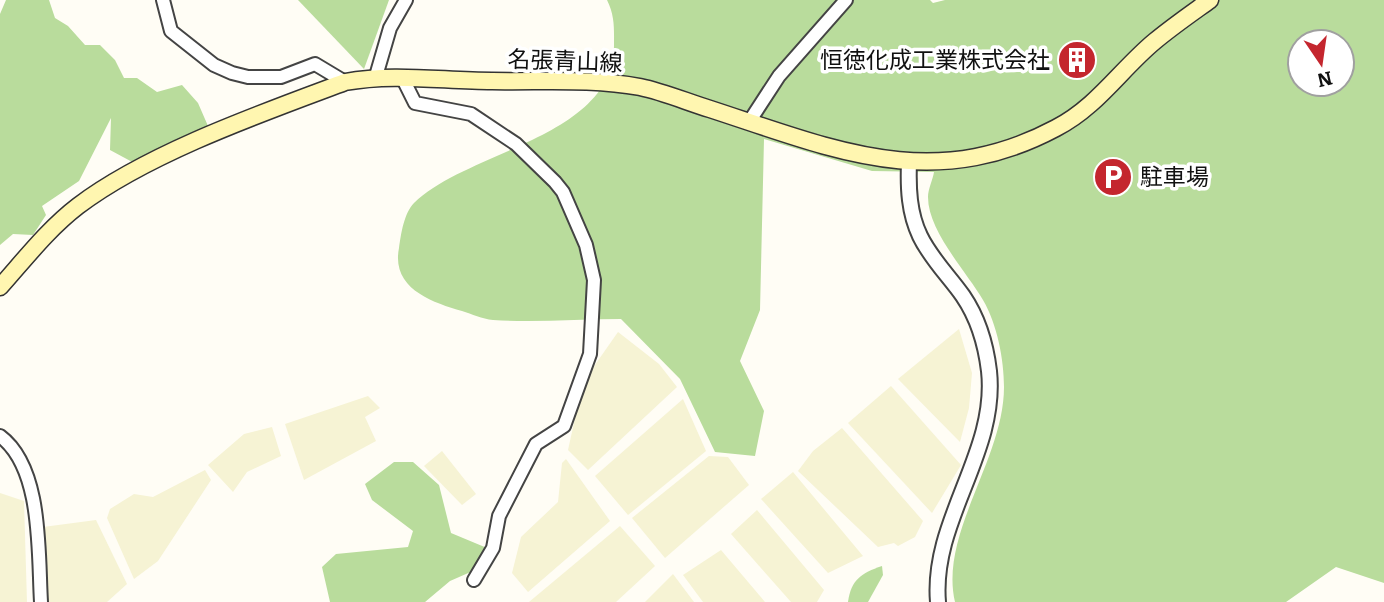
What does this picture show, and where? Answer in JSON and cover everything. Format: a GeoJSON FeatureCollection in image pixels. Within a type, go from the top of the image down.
{"type":"FeatureCollection","features":[{"type":"Feature","properties":{"kind":"main road","name":"名張青山線"},"geometry":{"type":"LineString","coordinates":[[0,287],[49,232],[79,205],[183,148],[345,82],[376,76],[595,80],[643,88],[846,152],[909,163],[950,163],[985,156],[1058,127],[1110,88],[1154,42],[1210,0]]}},
{"type":"Feature","properties":{"kind":"street"},"geometry":{"type":"LineString","coordinates":[[163,0],[171,31],[214,65],[248,77],[281,77],[315,64],[345,82]]}},
{"type":"Feature","properties":{"kind":"street"},"geometry":{"type":"LineString","coordinates":[[376,76],[390,28],[406,0]]}},
{"type":"Feature","properties":{"kind":"street"},"geometry":{"type":"LineString","coordinates":[[749,122],[779,76],[846,0]]}},
{"type":"Feature","properties":{"kind":"street"},"geometry":{"type":"LineString","coordinates":[[402,77],[415,103],[458,110],[478,118],[516,144],[555,182],[563,192],[586,245],[594,280],[590,355],[564,426],[536,444],[499,516],[493,548],[474,580]]}},
{"type":"Feature","properties":{"kind":"street"},"geometry":{"type":"LineString","coordinates":[[909,163],[908,190],[919,234],[934,260],[968,305],[982,336],[990,379],[984,433],[943,547],[937,579],[939,602]]}},
{"type":"Feature","properties":{"kind":"street"},"geometry":{"type":"LineString","coordinates":[[0,436],[16,453],[36,508],[41,602]]}},
{"type":"Feature","properties":{"kind":"shaded area"},"geometry":{"type":"Polygon","coordinates":[[[959,329],[972,373],[969,408],[960,442],[898,379],[959,329]]]}},
{"type":"Feature","properties":{"kind":"shaded area"},"geometry":{"type":"Polygon","coordinates":[[[618,332],[659,364],[677,387],[588,470],[568,450],[583,382],[618,332]]]}},
{"type":"Feature","properties":{"kind":"shaded area"},"geometry":{"type":"Polygon","coordinates":[[[891,386],[961,465],[932,513],[848,423],[891,386]]]}},
{"type":"Feature","properties":{"kind":"shaded area"},"geometry":{"type":"Polygon","coordinates":[[[368,396],[380,408],[365,417],[376,441],[304,480],[285,424],[368,396]]]}},
{"type":"Feature","properties":{"kind":"shaded area"},"geometry":{"type":"Polygon","coordinates":[[[683,399],[706,451],[628,515],[595,476],[683,399]]]}},
{"type":"Feature","properties":{"kind":"shaded area"},"geometry":{"type":"Polygon","coordinates":[[[272,427],[281,456],[247,472],[233,492],[208,465],[244,434],[272,427]]]}},
{"type":"Feature","properties":{"kind":"shaded area"},"geometry":{"type":"Polygon","coordinates":[[[842,428],[923,521],[915,537],[898,546],[894,543],[878,547],[798,471],[813,451],[842,428]]]}},
{"type":"Feature","properties":{"kind":"shaded area"},"geometry":{"type":"Polygon","coordinates":[[[442,451],[476,494],[462,505],[424,466],[442,451]]]}},
{"type":"Feature","properties":{"kind":"shaded area"},"geometry":{"type":"Polygon","coordinates":[[[709,456],[728,457],[749,485],[665,558],[632,518],[709,456]]]}},
{"type":"Feature","properties":{"kind":"shaded area"},"geometry":{"type":"Polygon","coordinates":[[[566,459],[610,521],[528,592],[512,573],[521,537],[558,502],[562,463],[566,459]]]}},
{"type":"Feature","properties":{"kind":"shaded area"},"geometry":{"type":"Polygon","coordinates":[[[205,470],[211,480],[158,561],[134,579],[107,518],[110,509],[134,494],[153,497],[205,470]]]}},
{"type":"Feature","properties":{"kind":"shaded area"},"geometry":{"type":"Polygon","coordinates":[[[793,472],[863,556],[828,573],[761,499],[793,472]]]}},
{"type":"Feature","properties":{"kind":"shaded area"},"geometry":{"type":"Polygon","coordinates":[[[0,493],[24,501],[27,602],[0,602],[0,493]]]}},
{"type":"Feature","properties":{"kind":"shaded area"},"geometry":{"type":"Polygon","coordinates":[[[757,510],[824,590],[817,602],[791,602],[731,534],[757,510]]]}},
{"type":"Feature","properties":{"kind":"shaded area"},"geometry":{"type":"Polygon","coordinates":[[[96,520],[127,584],[107,602],[46,602],[43,527],[96,520]]]}},
{"type":"Feature","properties":{"kind":"shaded area"},"geometry":{"type":"Polygon","coordinates":[[[620,526],[655,566],[616,602],[529,602],[620,526]]]}},
{"type":"Feature","properties":{"kind":"shaded area"},"geometry":{"type":"Polygon","coordinates":[[[721,550],[765,602],[703,602],[683,575],[721,550]]]}},
{"type":"Feature","properties":{"kind":"shaded area"},"geometry":{"type":"Polygon","coordinates":[[[673,574],[694,602],[645,602],[673,574]]]}},
{"type":"Feature","properties":{"kind":"green space"},"geometry":{"type":"Polygon","coordinates":[[[6,0],[49,0],[55,18],[68,26],[85,45],[100,45],[115,60],[124,78],[137,78],[157,92],[182,85],[198,103],[208,126],[136,164],[110,150],[111,118],[79,181],[42,206],[46,215],[33,235],[13,234],[0,245],[0,14],[6,0]]]}},
{"type":"Feature","properties":{"kind":"green space"},"geometry":{"type":"Polygon","coordinates":[[[298,0],[389,0],[364,69],[298,0]]]}},
{"type":"Feature","properties":{"kind":"green space"},"geometry":{"type":"Polygon","coordinates":[[[607,0],[930,0],[933,3],[945,0],[1384,0],[1384,583],[1336,567],[1286,602],[955,602],[953,576],[956,550],[963,523],[994,441],[1001,414],[1004,376],[999,342],[988,309],[934,223],[928,197],[934,172],[872,171],[764,139],[760,310],[740,361],[764,411],[755,456],[715,452],[680,379],[621,319],[524,321],[481,318],[438,303],[416,291],[407,283],[398,262],[402,230],[411,207],[438,185],[534,139],[565,122],[590,102],[607,77],[614,46],[611,12],[607,0]]]}},
{"type":"Feature","properties":{"kind":"green space"},"geometry":{"type":"Polygon","coordinates":[[[394,462],[413,462],[439,485],[451,533],[487,548],[482,567],[450,581],[425,602],[330,602],[322,567],[336,554],[408,547],[413,531],[372,500],[365,484],[394,462]]]}},
{"type":"Feature","properties":{"kind":"green space"},"geometry":{"type":"Polygon","coordinates":[[[882,566],[883,575],[868,602],[848,602],[858,578],[882,566]]]}},
{"type":"Feature","properties":{"kind":"place","name":"恒徳化成工業株式会社"},"geometry":{"type":"Point","coordinates":[1077,60]}},
{"type":"Feature","properties":{"kind":"place","name":"駐車場"},"geometry":{"type":"Point","coordinates":[1113,177]}}]}
